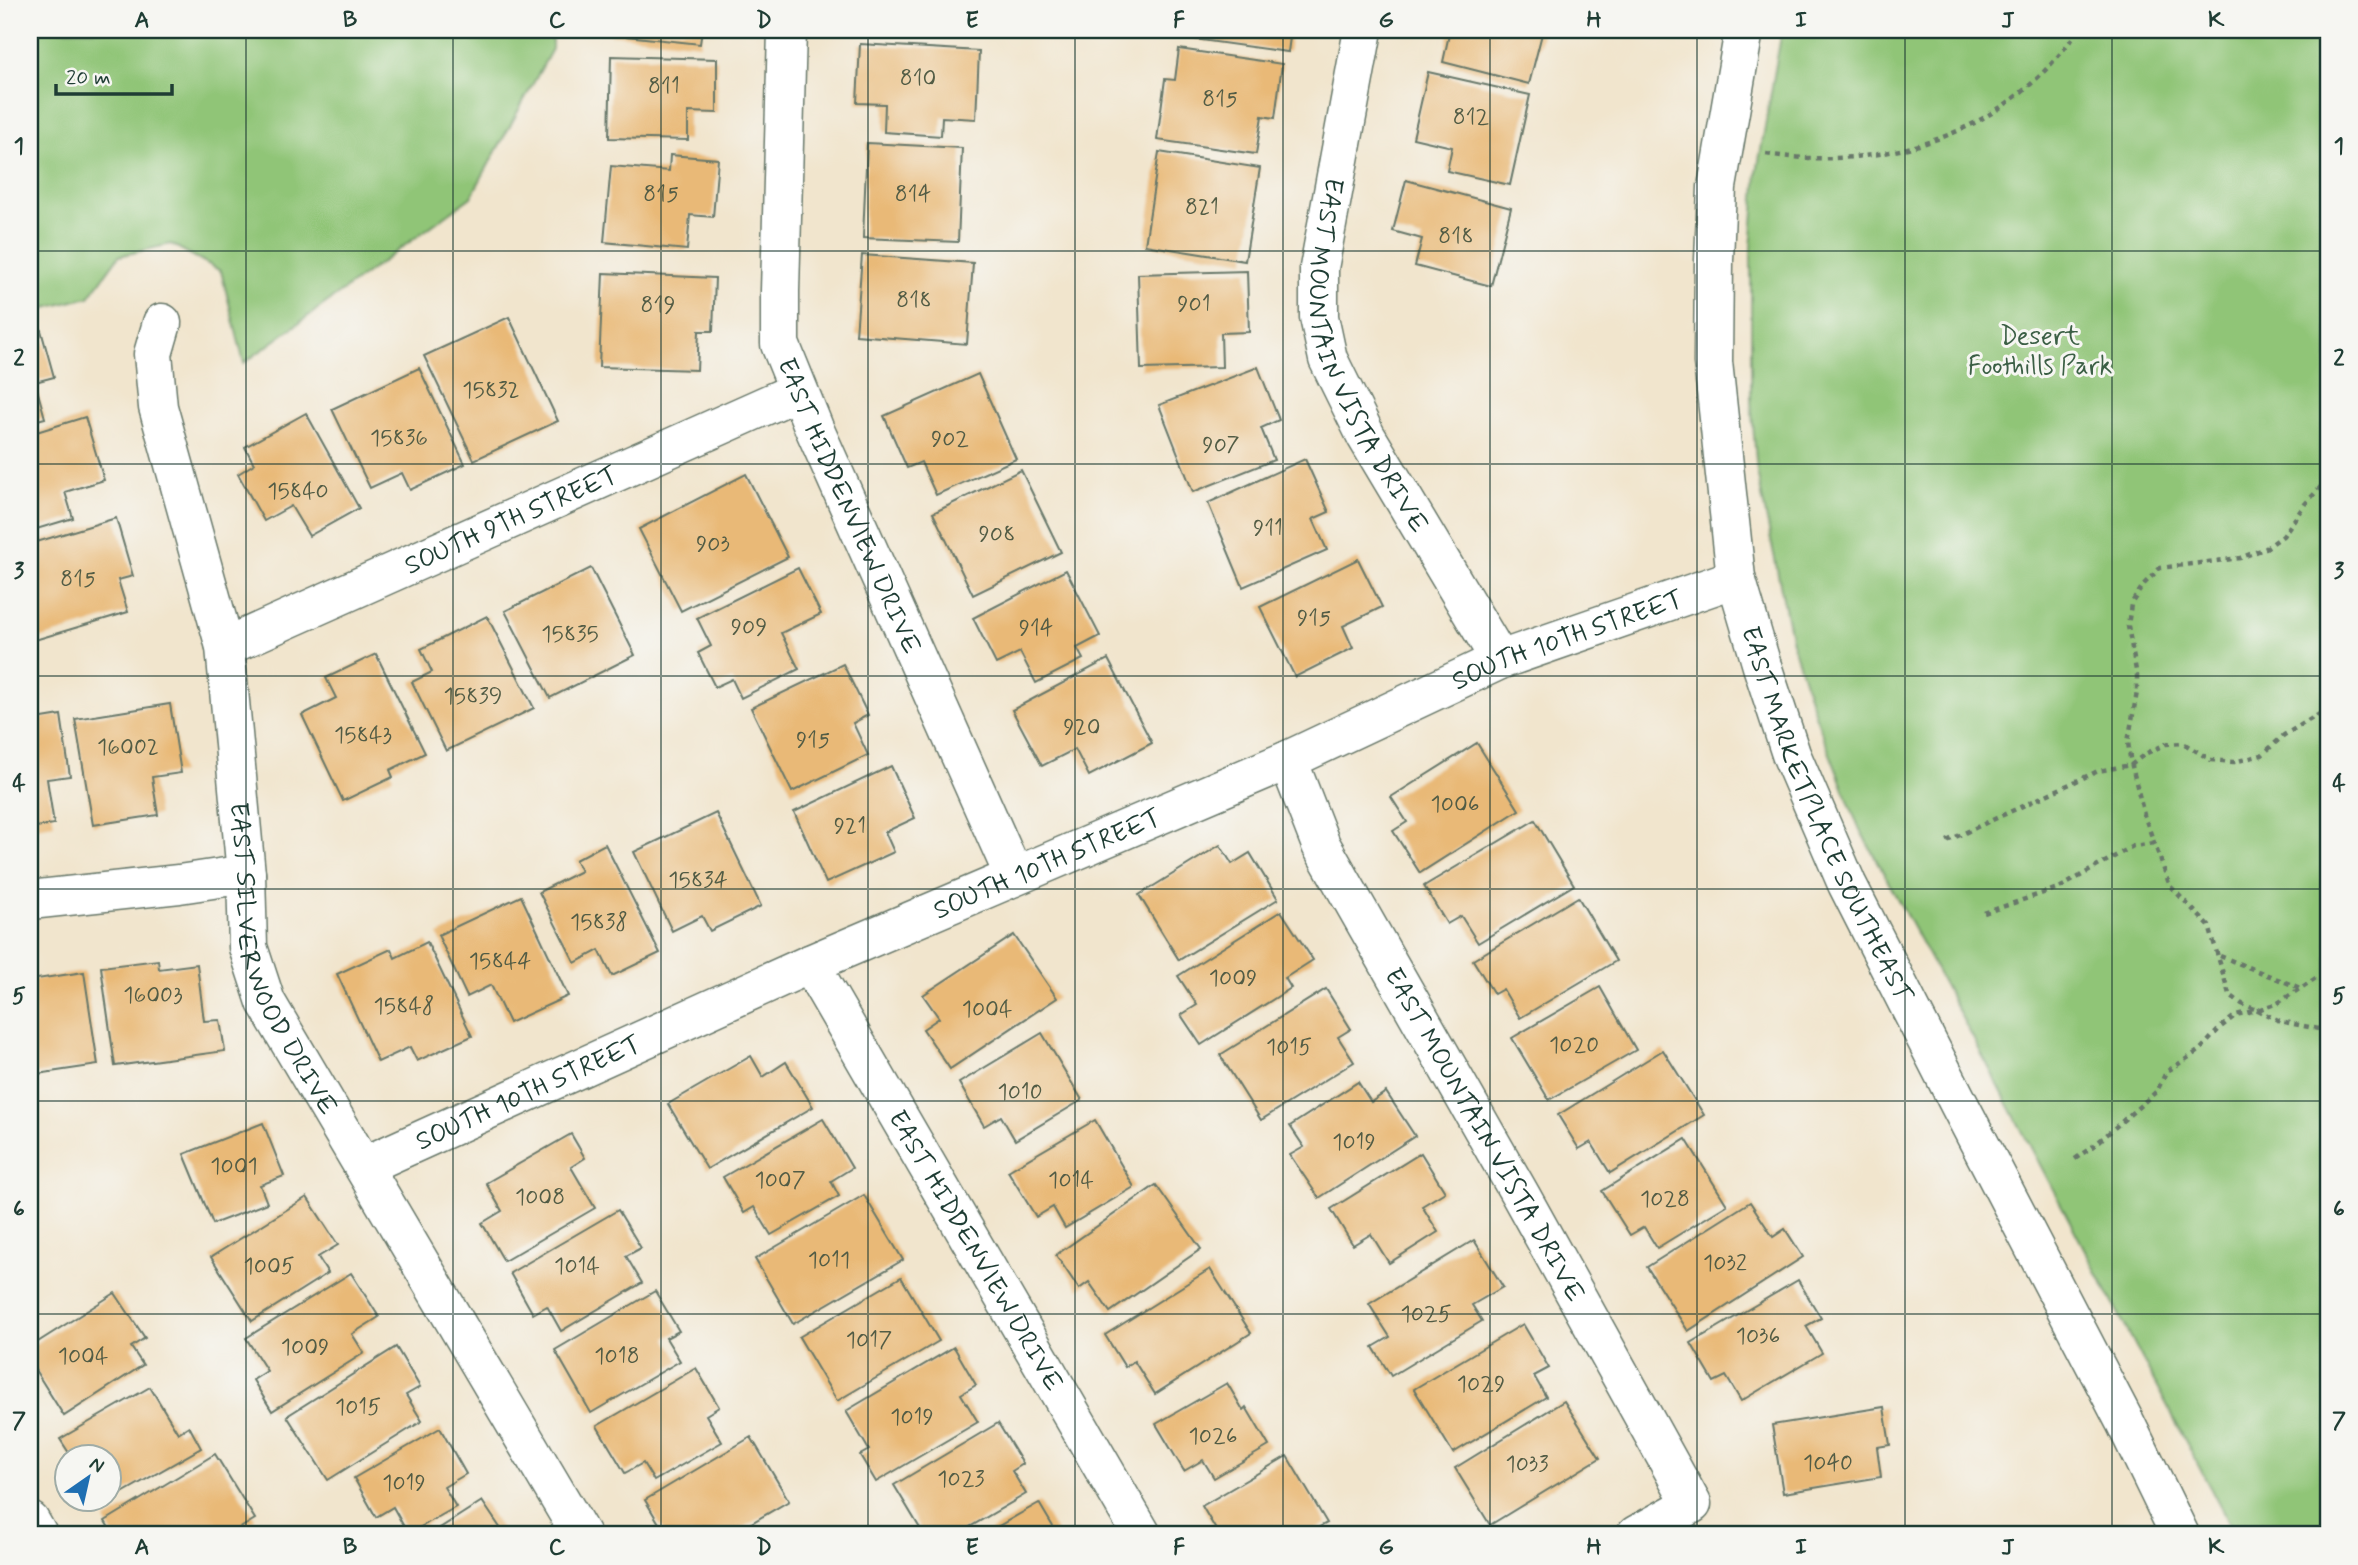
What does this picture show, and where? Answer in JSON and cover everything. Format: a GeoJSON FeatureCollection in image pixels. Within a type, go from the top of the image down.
{"type":"FeatureCollection","features":[{"type":"Feature","properties":{"kind":"street","name":"EAST HIDDENVIEW DRIVE"},"geometry":{"type":"LineString","coordinates":[[788,30],[780,344],[798,391],[1014,876]]}},
{"type":"Feature","properties":{"kind":"street","name":"EAST MOUNTAIN VISTA DRIVE"},"geometry":{"type":"LineString","coordinates":[[1363,30],[1319,268],[1319,317],[1328,359],[1366,436],[1500,660]]}},
{"type":"Feature","properties":{"kind":"street","name":"EAST MARKETPLACE SOUTHEAST"},"geometry":{"type":"LineString","coordinates":[[1744,30],[1717,187],[1714,260],[1713,362],[1736,578],[1791,754],[1847,884],[2125,1422],[2180,1535]]}},
{"type":"Feature","properties":{"kind":"street","name":"EAST SILVERWOOD DRIVE"},"geometry":{"type":"LineString","coordinates":[[162,323],[153,354],[158,407],[225,647],[246,874],[248,947],[266,1002],[581,1535]]}},
{"type":"Feature","properties":{"kind":"street","name":"SOUTH 9TH STREET"},"geometry":{"type":"LineString","coordinates":[[225,647],[798,391]]}},
{"type":"Feature","properties":{"kind":"street","name":"SOUTH 10TH STREET"},"geometry":{"type":"LineString","coordinates":[[364,1166],[810,964],[1288,760],[1500,660],[1736,578]]}},
{"type":"Feature","properties":{"kind":"street","name":"EAST MOUNTAIN VISTA DRIVE"},"geometry":{"type":"LineString","coordinates":[[1288,760],[1321,845],[1692,1504],[1636,1535]]}},
{"type":"Feature","properties":{"kind":"street"},"geometry":{"type":"LineString","coordinates":[[30,900],[246,874]]}},
{"type":"Feature","properties":{"kind":"street","name":"EAST HIDDENVIEW DRIVE"},"geometry":{"type":"LineString","coordinates":[[810,964],[1142,1535]]}},
{"type":"Feature","properties":{"kind":"street"},"geometry":{"type":"LineString","coordinates":[[30,1521],[38,1535]]}},
{"type":"Feature","properties":{"kind":"path"},"geometry":{"type":"LineString","coordinates":[[1766,154],[1812,159],[1864,157],[1914,148],[1959,131],[1994,111],[2036,79],[2078,30]]}},
{"type":"Feature","properties":{"kind":"path"},"geometry":{"type":"LineString","coordinates":[[2328,479],[2305,504],[2283,536],[2266,548],[2240,558],[2160,568],[2144,584],[2132,604],[2128,626],[2137,676],[2137,692],[2128,742],[2131,765],[2144,815],[2170,886],[2209,926],[2220,956],[2228,994],[2242,1004],[2280,1021],[2328,1031]]}},
{"type":"Feature","properties":{"kind":"path"},"geometry":{"type":"LineString","coordinates":[[1947,841],[2098,771],[2131,765],[2145,754],[2166,744],[2183,743],[2211,760],[2234,762],[2262,755],[2284,735],[2328,709]]}},
{"type":"Feature","properties":{"kind":"path"},"geometry":{"type":"LineString","coordinates":[[1984,913],[2061,887],[2133,846],[2154,843]]}},
{"type":"Feature","properties":{"kind":"path"},"geometry":{"type":"LineString","coordinates":[[2220,956],[2301,988]]}},
{"type":"Feature","properties":{"kind":"path"},"geometry":{"type":"LineString","coordinates":[[2074,1159],[2096,1144],[2157,1091],[2165,1072],[2200,1050],[2236,1015],[2278,1003],[2328,970]]}},
{"type":"Feature","properties":{"kind":"green space"},"geometry":{"type":"Polygon","coordinates":[[[30,30],[552,30],[552,49],[471,197],[244,363],[221,271],[171,244],[119,256],[89,297],[30,312],[30,30]]]}},
{"type":"Feature","properties":{"kind":"green space","name":"Desert Foothills Park"},"geometry":{"type":"Polygon","coordinates":[[[1782,30],[2328,30],[2328,1535],[2235,1535],[1987,1064],[1858,826],[1815,715],[1792,642],[1757,472],[1751,401],[1751,249],[1757,172],[1782,30]]]}},
{"type":"Feature","properties":{"kind":"building"},"geometry":{"type":"Polygon","coordinates":[[[599,30],[702,30],[700,44],[599,33],[599,30]]]}},
{"type":"Feature","properties":{"kind":"building"},"geometry":{"type":"Polygon","coordinates":[[[1180,30],[1291,30],[1288,52],[1179,37],[1180,30]]]}},
{"type":"Feature","properties":{"kind":"building"},"geometry":{"type":"Polygon","coordinates":[[[1450,30],[1543,30],[1529,84],[1443,62],[1450,30]]]}},
{"type":"Feature","properties":{"kind":"building"},"geometry":{"type":"Polygon","coordinates":[[[860,44],[979,51],[976,119],[942,117],[941,136],[884,132],[885,104],[857,103],[860,44]]]}},
{"type":"Feature","properties":{"kind":"building"},"geometry":{"type":"Polygon","coordinates":[[[1179,49],[1282,64],[1275,118],[1262,116],[1256,154],[1157,140],[1165,79],[1175,80],[1179,49]]]}},
{"type":"Feature","properties":{"kind":"building"},"geometry":{"type":"Polygon","coordinates":[[[611,56],[717,59],[717,113],[688,112],[688,140],[609,138],[611,56]]]}},
{"type":"Feature","properties":{"kind":"building"},"geometry":{"type":"Polygon","coordinates":[[[1428,72],[1530,95],[1510,185],[1447,171],[1452,147],[1413,138],[1428,72]]]}},
{"type":"Feature","properties":{"kind":"building"},"geometry":{"type":"Polygon","coordinates":[[[867,143],[962,148],[958,242],[863,238],[867,143]]]}},
{"type":"Feature","properties":{"kind":"building"},"geometry":{"type":"Polygon","coordinates":[[[1159,152],[1260,168],[1245,261],[1145,245],[1159,152]]]}},
{"type":"Feature","properties":{"kind":"building"},"geometry":{"type":"Polygon","coordinates":[[[670,155],[718,159],[713,217],[690,215],[687,250],[604,242],[611,166],[669,171],[670,155]]]}},
{"type":"Feature","properties":{"kind":"building"},"geometry":{"type":"Polygon","coordinates":[[[1406,180],[1511,208],[1491,286],[1415,266],[1422,239],[1393,231],[1406,180]]]}},
{"type":"Feature","properties":{"kind":"building"},"geometry":{"type":"Polygon","coordinates":[[[862,255],[973,263],[967,344],[856,335],[862,255]]]}},
{"type":"Feature","properties":{"kind":"building"},"geometry":{"type":"Polygon","coordinates":[[[1247,271],[1249,332],[1221,333],[1222,367],[1141,369],[1138,274],[1247,271]]]}},
{"type":"Feature","properties":{"kind":"building"},"geometry":{"type":"Polygon","coordinates":[[[603,273],[715,278],[713,331],[699,331],[697,370],[599,367],[603,273]]]}},
{"type":"Feature","properties":{"kind":"building"},"geometry":{"type":"Polygon","coordinates":[[[509,317],[558,421],[474,460],[424,356],[509,317]]]}},
{"type":"Feature","properties":{"kind":"building"},"geometry":{"type":"Polygon","coordinates":[[[39,323],[54,377],[35,382],[45,418],[30,422],[30,325],[39,323]]]}},
{"type":"Feature","properties":{"kind":"building"},"geometry":{"type":"Polygon","coordinates":[[[1258,367],[1279,420],[1261,428],[1274,460],[1193,492],[1159,405],[1258,367]]]}},
{"type":"Feature","properties":{"kind":"building"},"geometry":{"type":"Polygon","coordinates":[[[419,368],[465,464],[410,490],[402,473],[370,488],[332,409],[419,368]]]}},
{"type":"Feature","properties":{"kind":"building"},"geometry":{"type":"Polygon","coordinates":[[[978,374],[1016,459],[936,495],[921,462],[907,468],[884,416],[978,374]]]}},
{"type":"Feature","properties":{"kind":"building"},"geometry":{"type":"Polygon","coordinates":[[[306,413],[359,508],[309,536],[291,506],[264,521],[238,474],[254,464],[245,447],[306,413]]]}},
{"type":"Feature","properties":{"kind":"building"},"geometry":{"type":"Polygon","coordinates":[[[85,417],[104,480],[65,492],[73,518],[30,531],[30,434],[85,417]]]}},
{"type":"Feature","properties":{"kind":"building"},"geometry":{"type":"Polygon","coordinates":[[[1305,459],[1329,512],[1313,519],[1327,550],[1243,587],[1208,503],[1305,459]]]}},
{"type":"Feature","properties":{"kind":"building"},"geometry":{"type":"Polygon","coordinates":[[[1021,470],[1061,552],[973,595],[933,513],[1021,470]]]}},
{"type":"Feature","properties":{"kind":"building"},"geometry":{"type":"Polygon","coordinates":[[[746,474],[788,557],[681,611],[639,529],[746,474]]]}},
{"type":"Feature","properties":{"kind":"building"},"geometry":{"type":"Polygon","coordinates":[[[116,518],[133,576],[118,580],[128,612],[35,640],[30,623],[30,544],[116,518]]]}},
{"type":"Feature","properties":{"kind":"building"},"geometry":{"type":"Polygon","coordinates":[[[1358,559],[1382,607],[1343,626],[1353,648],[1295,677],[1260,607],[1358,559]]]}},
{"type":"Feature","properties":{"kind":"building"},"geometry":{"type":"Polygon","coordinates":[[[591,568],[635,655],[550,698],[505,611],[591,568]]]}},
{"type":"Feature","properties":{"kind":"building"},"geometry":{"type":"Polygon","coordinates":[[[798,568],[821,614],[781,633],[799,669],[741,698],[732,679],[715,687],[698,653],[711,646],[697,618],[798,568]]]}},
{"type":"Feature","properties":{"kind":"building"},"geometry":{"type":"Polygon","coordinates":[[[1066,570],[1100,636],[1077,648],[1083,659],[1036,683],[1020,652],[996,664],[973,618],[1066,570]]]}},
{"type":"Feature","properties":{"kind":"building"},"geometry":{"type":"Polygon","coordinates":[[[487,616],[534,708],[446,751],[412,682],[432,672],[421,649],[487,616]]]}},
{"type":"Feature","properties":{"kind":"building"},"geometry":{"type":"Polygon","coordinates":[[[376,654],[425,753],[390,770],[393,777],[343,801],[302,715],[336,698],[326,678],[376,654]]]}},
{"type":"Feature","properties":{"kind":"building"},"geometry":{"type":"Polygon","coordinates":[[[1108,659],[1152,743],[1089,776],[1075,749],[1042,766],[1012,710],[1108,659]]]}},
{"type":"Feature","properties":{"kind":"building"},"geometry":{"type":"Polygon","coordinates":[[[843,664],[868,715],[853,723],[868,755],[792,792],[751,708],[843,664]]]}},
{"type":"Feature","properties":{"kind":"building"},"geometry":{"type":"Polygon","coordinates":[[[170,704],[181,773],[152,777],[158,815],[93,825],[75,719],[170,704]]]}},
{"type":"Feature","properties":{"kind":"building"},"geometry":{"type":"Polygon","coordinates":[[[61,715],[70,776],[47,779],[54,824],[30,828],[30,720],[61,715]]]}},
{"type":"Feature","properties":{"kind":"building"},"geometry":{"type":"Polygon","coordinates":[[[1477,743],[1519,810],[1420,873],[1393,831],[1407,822],[1391,797],[1477,743]]]}},
{"type":"Feature","properties":{"kind":"building"},"geometry":{"type":"Polygon","coordinates":[[[891,766],[915,818],[885,832],[894,852],[826,883],[794,812],[891,766]]]}},
{"type":"Feature","properties":{"kind":"building"},"geometry":{"type":"Polygon","coordinates":[[[716,813],[761,906],[710,931],[702,916],[672,931],[634,852],[716,813]]]}},
{"type":"Feature","properties":{"kind":"building"},"geometry":{"type":"Polygon","coordinates":[[[1535,820],[1574,885],[1478,943],[1461,916],[1447,924],[1424,886],[1535,820]]]}},
{"type":"Feature","properties":{"kind":"building"},"geometry":{"type":"Polygon","coordinates":[[[605,844],[660,953],[612,976],[599,950],[575,963],[539,892],[581,871],[575,860],[605,844]]]}},
{"type":"Feature","properties":{"kind":"building"},"geometry":{"type":"Polygon","coordinates":[[[1220,845],[1232,864],[1250,853],[1278,899],[1179,960],[1139,895],[1220,845]]]}},
{"type":"Feature","properties":{"kind":"building"},"geometry":{"type":"Polygon","coordinates":[[[521,896],[568,996],[509,1023],[491,985],[467,997],[438,935],[521,896]]]}},
{"type":"Feature","properties":{"kind":"building"},"geometry":{"type":"Polygon","coordinates":[[[1578,897],[1616,961],[1520,1018],[1503,989],[1494,994],[1473,960],[1578,897]]]}},
{"type":"Feature","properties":{"kind":"building"},"geometry":{"type":"Polygon","coordinates":[[[1281,911],[1313,960],[1285,978],[1291,988],[1201,1045],[1181,1015],[1197,1005],[1178,976],[1281,911]]]}},
{"type":"Feature","properties":{"kind":"building"},"geometry":{"type":"Polygon","coordinates":[[[1014,935],[1057,998],[950,1069],[923,1029],[939,1018],[923,995],[1014,935]]]}},
{"type":"Feature","properties":{"kind":"building"},"geometry":{"type":"Polygon","coordinates":[[[427,942],[472,1036],[417,1061],[410,1047],[378,1062],[337,974],[391,949],[395,958],[427,942]]]}},
{"type":"Feature","properties":{"kind":"building"},"geometry":{"type":"Polygon","coordinates":[[[158,960],[159,969],[197,964],[204,1021],[220,1020],[225,1051],[115,1066],[101,967],[158,960]]]}},
{"type":"Feature","properties":{"kind":"building"},"geometry":{"type":"Polygon","coordinates":[[[84,972],[98,1065],[30,1075],[30,980],[84,972]]]}},
{"type":"Feature","properties":{"kind":"building"},"geometry":{"type":"Polygon","coordinates":[[[1600,987],[1636,1050],[1549,1100],[1512,1038],[1600,987]]]}},
{"type":"Feature","properties":{"kind":"building"},"geometry":{"type":"Polygon","coordinates":[[[1326,989],[1351,1029],[1338,1037],[1354,1062],[1261,1120],[1220,1055],[1326,989]]]}},
{"type":"Feature","properties":{"kind":"building"},"geometry":{"type":"Polygon","coordinates":[[[1042,1033],[1082,1100],[1015,1140],[1001,1116],[984,1126],[959,1083],[1042,1033]]]}},
{"type":"Feature","properties":{"kind":"building"},"geometry":{"type":"Polygon","coordinates":[[[1663,1050],[1704,1115],[1610,1173],[1591,1142],[1579,1149],[1558,1115],[1663,1050]]]}},
{"type":"Feature","properties":{"kind":"building"},"geometry":{"type":"Polygon","coordinates":[[[751,1056],[763,1077],[786,1062],[813,1107],[707,1169],[668,1104],[751,1056]]]}},
{"type":"Feature","properties":{"kind":"building"},"geometry":{"type":"Polygon","coordinates":[[[1358,1082],[1371,1102],[1386,1092],[1415,1136],[1319,1198],[1290,1155],[1304,1147],[1290,1126],[1358,1082]]]}},
{"type":"Feature","properties":{"kind":"building"},"geometry":{"type":"Polygon","coordinates":[[[823,1119],[852,1168],[831,1181],[839,1196],[771,1235],[754,1207],[744,1213],[723,1177],[823,1119]]]}},
{"type":"Feature","properties":{"kind":"building"},"geometry":{"type":"Polygon","coordinates":[[[1095,1120],[1134,1187],[1065,1228],[1053,1207],[1036,1217],[1008,1171],[1095,1120]]]}},
{"type":"Feature","properties":{"kind":"building"},"geometry":{"type":"Polygon","coordinates":[[[263,1123],[284,1176],[260,1185],[267,1203],[213,1224],[184,1154],[263,1123]]]}},
{"type":"Feature","properties":{"kind":"building"},"geometry":{"type":"Polygon","coordinates":[[[571,1134],[585,1158],[571,1167],[595,1208],[504,1261],[482,1223],[502,1211],[486,1183],[571,1134]]]}},
{"type":"Feature","properties":{"kind":"building"},"geometry":{"type":"Polygon","coordinates":[[[1686,1139],[1727,1205],[1657,1248],[1644,1227],[1630,1235],[1602,1191],[1686,1139]]]}},
{"type":"Feature","properties":{"kind":"building"},"geometry":{"type":"Polygon","coordinates":[[[1421,1153],[1445,1192],[1422,1206],[1438,1232],[1389,1263],[1371,1234],[1353,1245],[1331,1209],[1421,1153]]]}},
{"type":"Feature","properties":{"kind":"building"},"geometry":{"type":"Polygon","coordinates":[[[1156,1185],[1201,1249],[1110,1312],[1089,1282],[1079,1289],[1056,1255],[1156,1185]]]}},
{"type":"Feature","properties":{"kind":"building"},"geometry":{"type":"Polygon","coordinates":[[[864,1195],[903,1260],[793,1324],[755,1259],[864,1195]]]}},
{"type":"Feature","properties":{"kind":"building"},"geometry":{"type":"Polygon","coordinates":[[[307,1197],[338,1245],[318,1257],[328,1273],[252,1321],[211,1257],[307,1197]]]}},
{"type":"Feature","properties":{"kind":"building"},"geometry":{"type":"Polygon","coordinates":[[[1750,1202],[1773,1237],[1785,1229],[1803,1257],[1688,1331],[1647,1267],[1750,1202]]]}},
{"type":"Feature","properties":{"kind":"building"},"geometry":{"type":"Polygon","coordinates":[[[618,1210],[641,1248],[626,1256],[642,1283],[561,1331],[547,1306],[533,1314],[510,1273],[618,1210]]]}},
{"type":"Feature","properties":{"kind":"building"},"geometry":{"type":"Polygon","coordinates":[[[1474,1240],[1503,1287],[1472,1305],[1482,1321],[1391,1376],[1373,1347],[1390,1337],[1369,1304],[1474,1240]]]}},
{"type":"Feature","properties":{"kind":"building"},"geometry":{"type":"Polygon","coordinates":[[[1210,1269],[1251,1333],[1155,1394],[1134,1361],[1125,1367],[1105,1335],[1210,1269]]]}},
{"type":"Feature","properties":{"kind":"building"},"geometry":{"type":"Polygon","coordinates":[[[351,1273],[379,1317],[352,1334],[364,1353],[272,1411],[253,1380],[267,1371],[246,1338],[351,1273]]]}},
{"type":"Feature","properties":{"kind":"building"},"geometry":{"type":"Polygon","coordinates":[[[901,1277],[939,1341],[837,1401],[799,1337],[901,1277]]]}},
{"type":"Feature","properties":{"kind":"building"},"geometry":{"type":"Polygon","coordinates":[[[1798,1280],[1821,1318],[1806,1326],[1822,1353],[1741,1401],[1726,1376],[1714,1382],[1691,1343],[1798,1280]]]}},
{"type":"Feature","properties":{"kind":"building"},"geometry":{"type":"Polygon","coordinates":[[[655,1291],[679,1331],[666,1338],[680,1361],[591,1413],[555,1350],[655,1291]]]}},
{"type":"Feature","properties":{"kind":"building"},"geometry":{"type":"Polygon","coordinates":[[[115,1293],[145,1338],[131,1347],[143,1365],[64,1416],[30,1362],[30,1347],[115,1293]]]}},
{"type":"Feature","properties":{"kind":"building"},"geometry":{"type":"Polygon","coordinates":[[[1523,1324],[1549,1368],[1534,1376],[1546,1397],[1453,1453],[1414,1389],[1523,1324]]]}},
{"type":"Feature","properties":{"kind":"building"},"geometry":{"type":"Polygon","coordinates":[[[396,1347],[420,1387],[406,1395],[422,1421],[328,1480],[287,1416],[396,1347]]]}},
{"type":"Feature","properties":{"kind":"building"},"geometry":{"type":"Polygon","coordinates":[[[954,1347],[976,1385],[961,1394],[978,1422],[876,1482],[860,1455],[869,1450],[846,1411],[954,1347]]]}},
{"type":"Feature","properties":{"kind":"building"},"geometry":{"type":"Polygon","coordinates":[[[696,1368],[719,1407],[706,1415],[722,1442],[654,1481],[643,1463],[625,1473],[597,1426],[696,1368]]]}},
{"type":"Feature","properties":{"kind":"building"},"geometry":{"type":"Polygon","coordinates":[[[1227,1383],[1243,1410],[1246,1407],[1269,1446],[1214,1478],[1203,1460],[1184,1471],[1156,1424],[1227,1383]]]}},
{"type":"Feature","properties":{"kind":"building"},"geometry":{"type":"Polygon","coordinates":[[[150,1387],[178,1433],[189,1426],[201,1448],[122,1493],[122,1442],[62,1442],[60,1439],[150,1387]]]}},
{"type":"Feature","properties":{"kind":"building"},"geometry":{"type":"Polygon","coordinates":[[[1564,1401],[1600,1458],[1490,1525],[1455,1468],[1564,1401]]]}},
{"type":"Feature","properties":{"kind":"building"},"geometry":{"type":"Polygon","coordinates":[[[1884,1407],[1890,1445],[1877,1447],[1881,1477],[1783,1493],[1772,1425],[1884,1407]]]}},
{"type":"Feature","properties":{"kind":"building"},"geometry":{"type":"Polygon","coordinates":[[[998,1423],[1023,1464],[1012,1471],[1026,1494],[956,1535],[924,1535],[894,1485],[998,1423]]]}},
{"type":"Feature","properties":{"kind":"building"},"geometry":{"type":"Polygon","coordinates":[[[440,1428],[466,1474],[444,1487],[456,1507],[408,1534],[393,1507],[376,1517],[354,1478],[440,1428]]]}},
{"type":"Feature","properties":{"kind":"building"},"geometry":{"type":"Polygon","coordinates":[[[751,1437],[789,1501],[731,1535],[666,1535],[645,1500],[751,1437]]]}},
{"type":"Feature","properties":{"kind":"building"},"geometry":{"type":"Polygon","coordinates":[[[215,1454],[255,1519],[229,1535],[113,1535],[105,1521],[215,1454]]]}},
{"type":"Feature","properties":{"kind":"building"},"geometry":{"type":"Polygon","coordinates":[[[1287,1456],[1327,1523],[1305,1535],[1219,1535],[1202,1506],[1287,1456]]]}},
{"type":"Feature","properties":{"kind":"building"},"geometry":{"type":"Polygon","coordinates":[[[482,1501],[505,1535],[429,1535],[482,1501]]]}},
{"type":"Feature","properties":{"kind":"building"},"geometry":{"type":"Polygon","coordinates":[[[1039,1503],[1058,1535],[983,1535],[1039,1503]]]}}]}
